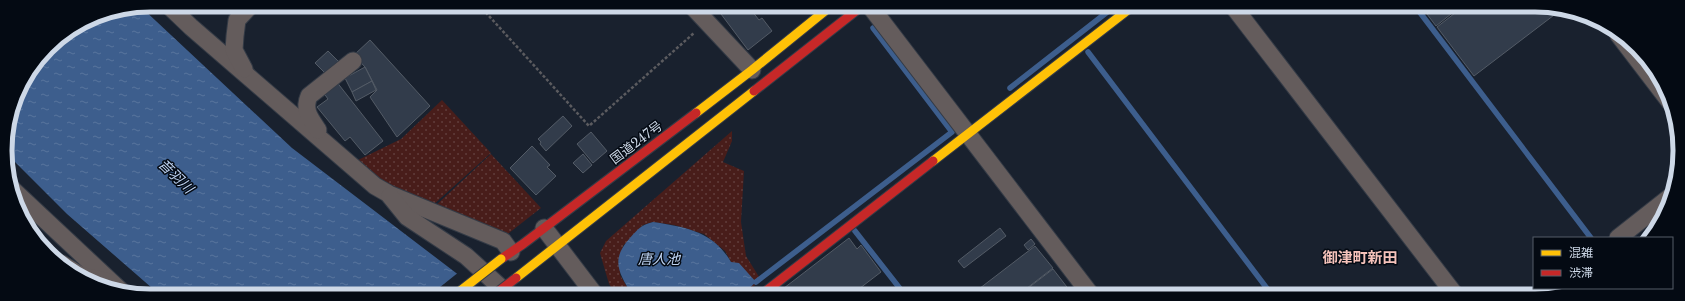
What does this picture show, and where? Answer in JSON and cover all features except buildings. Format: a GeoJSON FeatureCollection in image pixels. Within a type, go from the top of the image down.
{"type":"FeatureCollection","features":[{"type":"Feature","properties":{"kind":"main road","name":"国道247号"},"geometry":{"type":"LineString","coordinates":[[463,289],[752,70],[824,12]]}},
{"type":"Feature","properties":{"kind":"main road"},"geometry":{"type":"LineString","coordinates":[[502,289],[537,264],[854,12]]}},
{"type":"Feature","properties":{"kind":"main road"},"geometry":{"type":"LineString","coordinates":[[769,289],[1125,12]]}},
{"type":"Feature","properties":{"kind":"street"},"geometry":{"type":"LineString","coordinates":[[176,12],[375,186],[389,194],[503,241],[506,255]]}},
{"type":"Feature","properties":{"kind":"street"},"geometry":{"type":"LineString","coordinates":[[244,12],[237,20],[234,50],[250,78]]}},
{"type":"Feature","properties":{"kind":"street"},"geometry":{"type":"LineString","coordinates":[[697,12],[752,70]]}},
{"type":"Feature","properties":{"kind":"street"},"geometry":{"type":"LineString","coordinates":[[875,12],[1085,289]]}},
{"type":"Feature","properties":{"kind":"street"},"geometry":{"type":"LineString","coordinates":[[1238,12],[1451,289]]}},
{"type":"Feature","properties":{"kind":"street"},"geometry":{"type":"LineString","coordinates":[[1631,51],[1655,83]]}},
{"type":"Feature","properties":{"kind":"street"},"geometry":{"type":"LineString","coordinates":[[325,142],[306,112],[306,104],[309,96],[353,61]]}},
{"type":"Feature","properties":{"kind":"street"},"geometry":{"type":"LineString","coordinates":[[389,194],[408,216],[466,256],[502,289]]}},
{"type":"Feature","properties":{"kind":"street"},"geometry":{"type":"LineString","coordinates":[[19,196],[112,283]]}},
{"type":"Feature","properties":{"kind":"street"},"geometry":{"type":"LineString","coordinates":[[1619,237],[1662,203]]}},
{"type":"Feature","properties":{"kind":"street"},"geometry":{"type":"LineString","coordinates":[[544,228],[590,289]]}},
{"type":"Feature","properties":{"kind":"path"},"geometry":{"type":"LineString","coordinates":[[485,12],[589,126],[706,22]]}},
{"type":"Feature","properties":{"kind":"shaded area"},"geometry":{"type":"Polygon","coordinates":[[[442,100],[491,153],[432,206],[393,187],[375,175],[358,160],[401,139],[442,100]]]}},
{"type":"Feature","properties":{"kind":"shaded area"},"geometry":{"type":"Polygon","coordinates":[[[732,131],[732,141],[723,162],[744,171],[741,222],[746,256],[761,280],[748,289],[756,282],[731,262],[725,251],[704,234],[674,225],[653,222],[643,225],[623,246],[620,275],[628,289],[613,289],[609,284],[600,253],[606,241],[732,131]]]}},
{"type":"Feature","properties":{"kind":"shaded area"},"geometry":{"type":"Polygon","coordinates":[[[491,154],[541,208],[504,237],[434,207],[491,154]]]}},
{"type":"Feature","properties":{"kind":"water","name":"音羽川"},"geometry":{"type":"Polygon","coordinates":[[[146,12],[292,148],[477,289],[153,289],[67,214],[12,160],[13,132],[23,97],[41,66],[53,53],[74,35],[97,23],[115,17],[146,12]]]}},
{"type":"Feature","properties":{"kind":"water","name":"唐人池"},"geometry":{"type":"Polygon","coordinates":[[[653,222],[676,226],[697,232],[707,237],[716,243],[731,262],[739,263],[756,282],[748,289],[628,289],[620,273],[618,260],[620,253],[630,238],[645,224],[653,222]]]}},
{"type":"Feature","properties":{"kind":"pier"},"geometry":{"type":"Polygon","coordinates":[[[459,272],[480,289],[438,289],[459,272]]]}},
{"type":"Feature","properties":{"kind":"waterway"},"geometry":{"type":"LineString","coordinates":[[1010,88],[1107,12]]}},
{"type":"Feature","properties":{"kind":"waterway"},"geometry":{"type":"LineString","coordinates":[[1420,12],[1590,237]]}},
{"type":"Feature","properties":{"kind":"waterway"},"geometry":{"type":"LineString","coordinates":[[756,282],[952,132],[873,28]]}},
{"type":"Feature","properties":{"kind":"waterway"},"geometry":{"type":"LineString","coordinates":[[1088,52],[1267,289]]}},
{"type":"Feature","properties":{"kind":"waterway"},"geometry":{"type":"LineString","coordinates":[[855,231],[900,289]]}},
{"type":"Feature","properties":{"kind":"traffic: slow"},"geometry":{"type":"LineString","coordinates":[[696,113],[824,12]]}},
{"type":"Feature","properties":{"kind":"traffic: slow"},"geometry":{"type":"LineString","coordinates":[[933,161],[1125,12]]}},
{"type":"Feature","properties":{"kind":"traffic: slow"},"geometry":{"type":"LineString","coordinates":[[516,278],[754,91]]}},
{"type":"Feature","properties":{"kind":"traffic: slow"},"geometry":{"type":"LineString","coordinates":[[463,289],[501,259]]}},
{"type":"Feature","properties":{"kind":"traffic: jam"},"geometry":{"type":"LineString","coordinates":[[754,91],[854,12]]}},
{"type":"Feature","properties":{"kind":"traffic: jam"},"geometry":{"type":"LineString","coordinates":[[501,259],[696,113]]}},
{"type":"Feature","properties":{"kind":"traffic: jam"},"geometry":{"type":"LineString","coordinates":[[769,289],[933,161]]}},
{"type":"Feature","properties":{"kind":"traffic: jam"},"geometry":{"type":"LineString","coordinates":[[502,289],[516,278]]}},
{"type":"Feature","properties":{"kind":"district","name":"御津町新田"},"geometry":{"type":"Point","coordinates":[1360,258]}}]}
